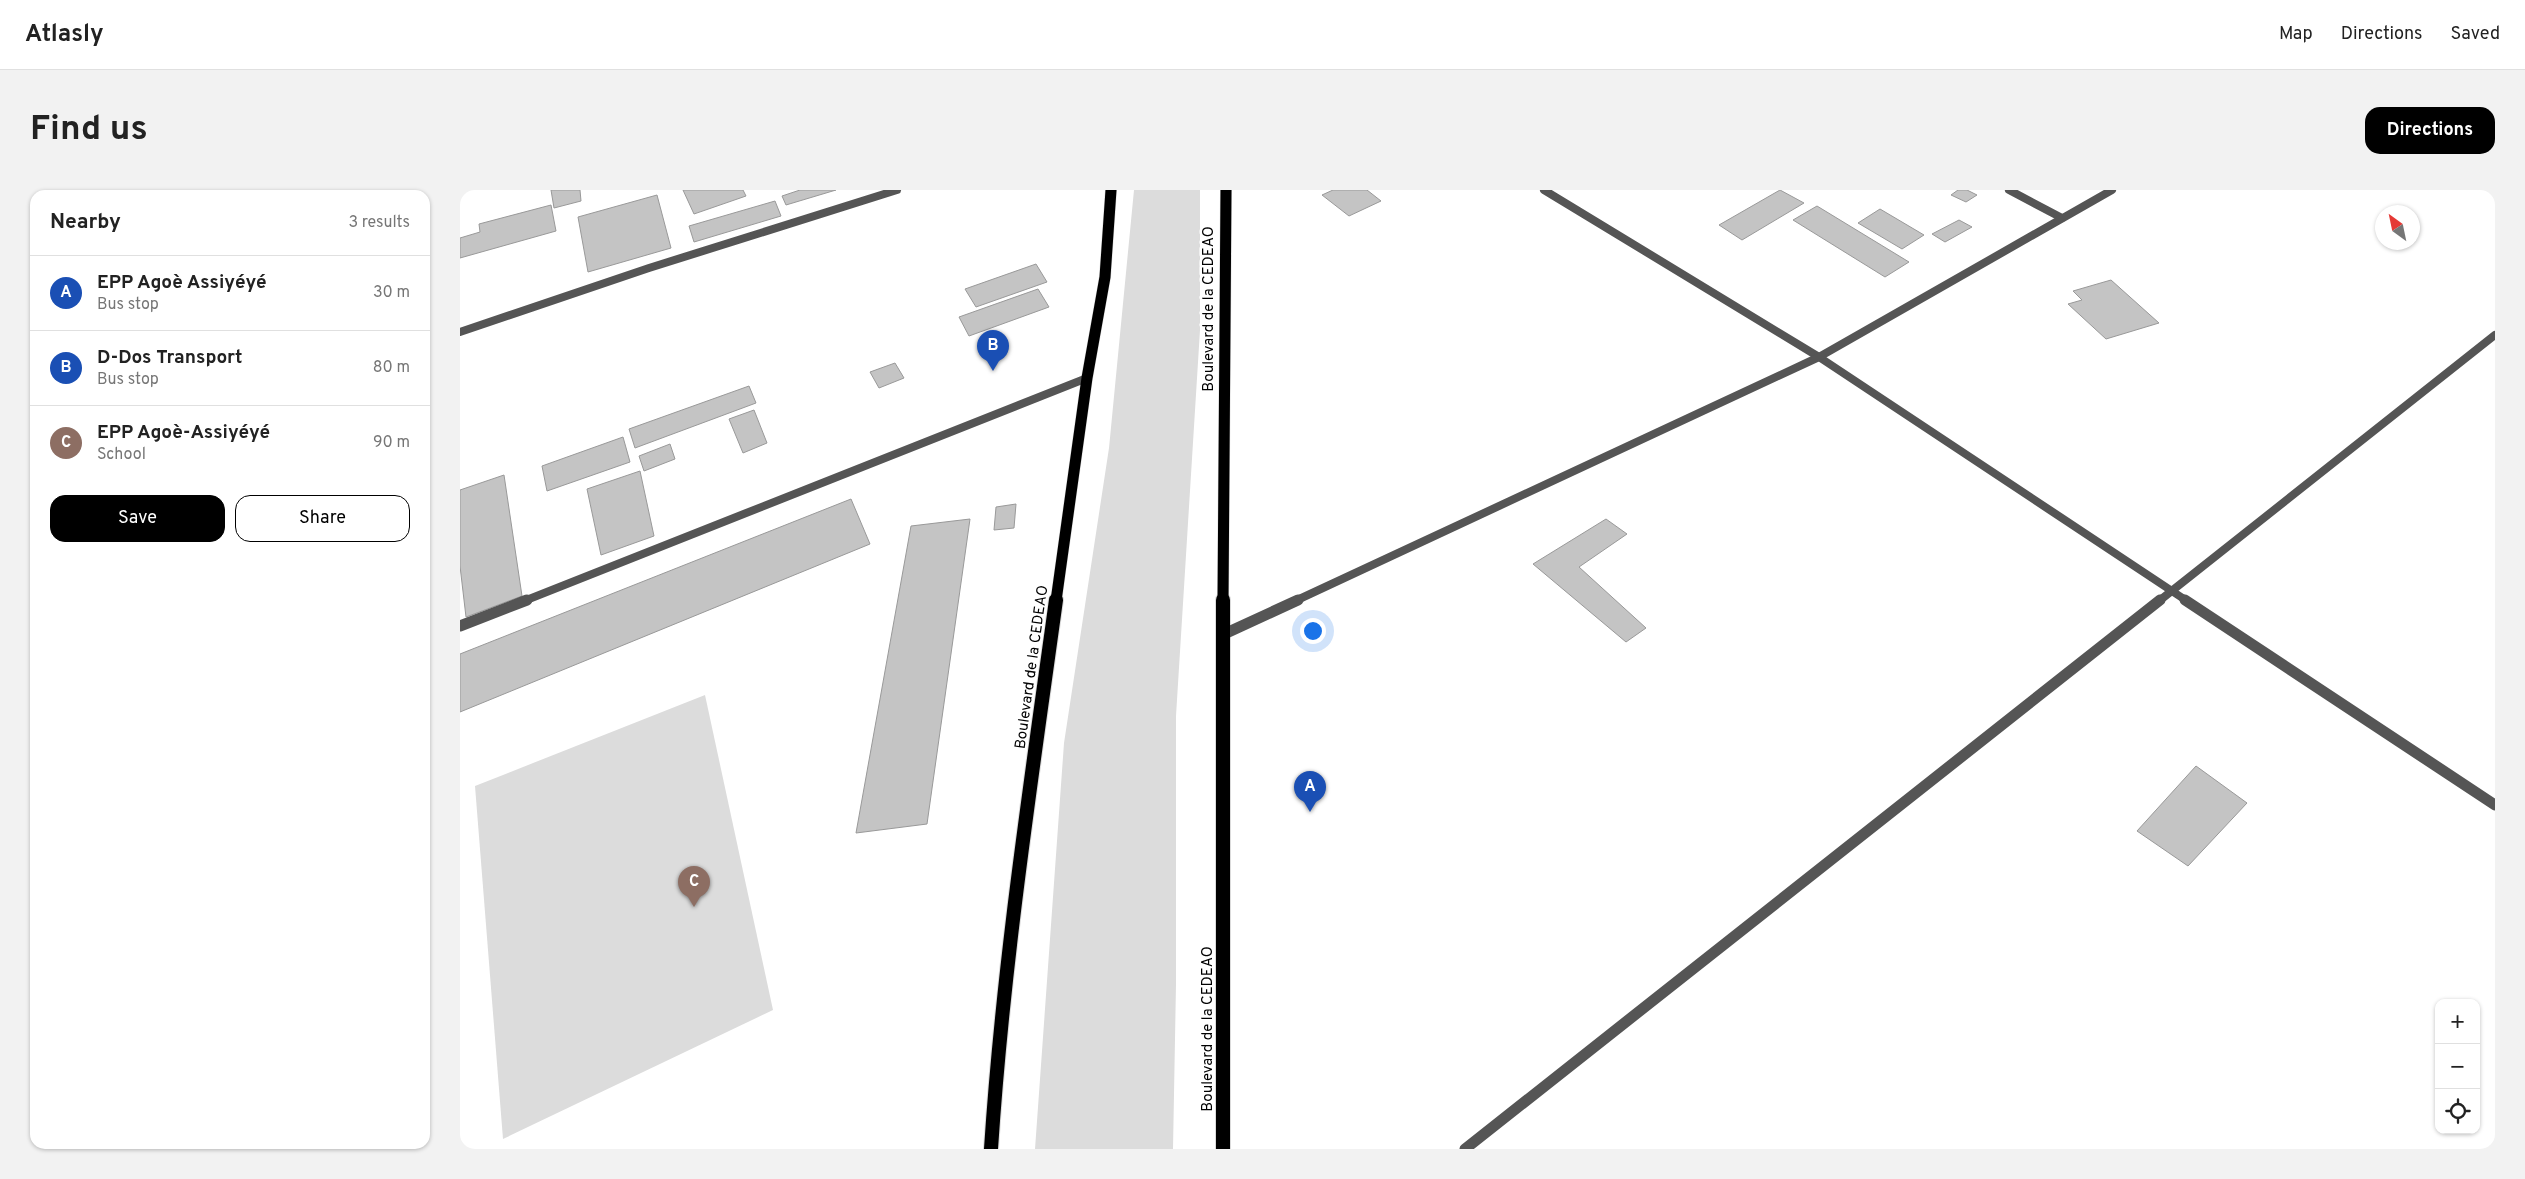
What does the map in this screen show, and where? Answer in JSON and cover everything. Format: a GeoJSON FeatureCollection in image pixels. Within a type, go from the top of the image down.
{"type":"FeatureCollection","features":[{"type":"Feature","properties":{"kind":"main road","name":"Boulevard de la CEDEAO"},"geometry":{"type":"LineString","coordinates":[[990,1149],[1011,923],[1087,378],[1105,277],[1111,190]]}},
{"type":"Feature","properties":{"kind":"main road","name":"Boulevard de la CEDEAO"},"geometry":{"type":"LineString","coordinates":[[1223,1149],[1222,635],[1226,190]]}},
{"type":"Feature","properties":{"kind":"street"},"geometry":{"type":"LineString","coordinates":[[460,332],[649,268],[897,190]]}},
{"type":"Feature","properties":{"kind":"street"},"geometry":{"type":"LineString","coordinates":[[1544,190],[1819,357],[2495,805]]}},
{"type":"Feature","properties":{"kind":"street"},"geometry":{"type":"LineString","coordinates":[[2009,190],[2062,218]]}},
{"type":"Feature","properties":{"kind":"street"},"geometry":{"type":"LineString","coordinates":[[1222,635],[1819,357],[2112,190]]}},
{"type":"Feature","properties":{"kind":"street"},"geometry":{"type":"LineString","coordinates":[[1465,1149],[2173,592],[2495,335]]}},
{"type":"Feature","properties":{"kind":"street"},"geometry":{"type":"LineString","coordinates":[[460,626],[1087,378]]}},
{"type":"Feature","properties":{"kind":"shaded area"},"geometry":{"type":"Polygon","coordinates":[[[1134,190],[1200,190],[1200,330],[1176,716],[1176,984],[1173,1149],[1035,1149],[1064,743],[1109,448],[1134,190]]]}},
{"type":"Feature","properties":{"kind":"shaded area"},"geometry":{"type":"Polygon","coordinates":[[[705,695],[773,1010],[503,1139],[475,786],[705,695]]]}},
{"type":"Feature","properties":{"kind":"building"},"geometry":{"type":"Polygon","coordinates":[[[551,190],[580,190],[581,201],[554,208],[551,190]]]}},
{"type":"Feature","properties":{"kind":"building"},"geometry":{"type":"Polygon","coordinates":[[[683,190],[743,190],[746,196],[694,214],[683,190]]]}},
{"type":"Feature","properties":{"kind":"building"},"geometry":{"type":"Polygon","coordinates":[[[800,190],[836,190],[786,205],[782,196],[800,190]]]}},
{"type":"Feature","properties":{"kind":"building"},"geometry":{"type":"Polygon","coordinates":[[[1333,190],[1367,190],[1381,201],[1349,216],[1322,195],[1333,190]]]}},
{"type":"Feature","properties":{"kind":"building"},"geometry":{"type":"Polygon","coordinates":[[[1780,190],[1804,203],[1742,240],[1719,225],[1780,190]]]}},
{"type":"Feature","properties":{"kind":"building"},"geometry":{"type":"Polygon","coordinates":[[[1958,190],[1967,190],[1977,195],[1966,202],[1951,195],[1958,190]]]}},
{"type":"Feature","properties":{"kind":"building"},"geometry":{"type":"Polygon","coordinates":[[[657,195],[671,248],[588,272],[578,217],[657,195]]]}},
{"type":"Feature","properties":{"kind":"building"},"geometry":{"type":"Polygon","coordinates":[[[775,201],[781,216],[694,242],[689,226],[775,201]]]}},
{"type":"Feature","properties":{"kind":"building"},"geometry":{"type":"Polygon","coordinates":[[[551,205],[556,231],[460,258],[460,238],[480,232],[479,224],[551,205]]]}},
{"type":"Feature","properties":{"kind":"building"},"geometry":{"type":"Polygon","coordinates":[[[1817,206],[1909,262],[1885,277],[1793,220],[1817,206]]]}},
{"type":"Feature","properties":{"kind":"building"},"geometry":{"type":"Polygon","coordinates":[[[1880,209],[1924,235],[1902,249],[1858,223],[1880,209]]]}},
{"type":"Feature","properties":{"kind":"building"},"geometry":{"type":"Polygon","coordinates":[[[1959,220],[1972,227],[1945,242],[1932,234],[1959,220]]]}},
{"type":"Feature","properties":{"kind":"building"},"geometry":{"type":"Polygon","coordinates":[[[1036,264],[1047,282],[976,307],[965,289],[1036,264]]]}},
{"type":"Feature","properties":{"kind":"building"},"geometry":{"type":"Polygon","coordinates":[[[2111,280],[2159,323],[2106,339],[2068,304],[2082,300],[2073,291],[2111,280]]]}},
{"type":"Feature","properties":{"kind":"building"},"geometry":{"type":"Polygon","coordinates":[[[1038,289],[1049,307],[969,336],[959,317],[1038,289]]]}},
{"type":"Feature","properties":{"kind":"building"},"geometry":{"type":"Polygon","coordinates":[[[895,363],[904,378],[879,388],[870,372],[895,363]]]}},
{"type":"Feature","properties":{"kind":"building"},"geometry":{"type":"Polygon","coordinates":[[[749,386],[756,403],[635,448],[629,429],[749,386]]]}},
{"type":"Feature","properties":{"kind":"building"},"geometry":{"type":"Polygon","coordinates":[[[754,410],[767,443],[743,453],[729,419],[754,410]]]}},
{"type":"Feature","properties":{"kind":"building"},"geometry":{"type":"Polygon","coordinates":[[[623,437],[630,462],[547,491],[542,466],[623,437]]]}},
{"type":"Feature","properties":{"kind":"building"},"geometry":{"type":"Polygon","coordinates":[[[670,444],[675,459],[644,471],[639,456],[670,444]]]}},
{"type":"Feature","properties":{"kind":"building"},"geometry":{"type":"Polygon","coordinates":[[[640,471],[654,536],[601,555],[587,489],[640,471]]]}},
{"type":"Feature","properties":{"kind":"building"},"geometry":{"type":"Polygon","coordinates":[[[504,475],[522,596],[466,617],[460,566],[460,490],[504,475]]]}},
{"type":"Feature","properties":{"kind":"building"},"geometry":{"type":"Polygon","coordinates":[[[851,499],[870,544],[460,712],[460,654],[851,499]]]}},
{"type":"Feature","properties":{"kind":"building"},"geometry":{"type":"Polygon","coordinates":[[[1016,504],[1014,528],[994,530],[996,507],[1016,504]]]}},
{"type":"Feature","properties":{"kind":"building"},"geometry":{"type":"Polygon","coordinates":[[[970,519],[927,824],[856,833],[911,526],[970,519]]]}},
{"type":"Feature","properties":{"kind":"building"},"geometry":{"type":"Polygon","coordinates":[[[1606,519],[1627,534],[1579,567],[1646,628],[1626,642],[1533,564],[1606,519]]]}},
{"type":"Feature","properties":{"kind":"building"},"geometry":{"type":"Polygon","coordinates":[[[2196,766],[2247,803],[2188,866],[2137,831],[2196,766]]]}},
{"type":"Feature","properties":{"kind":"place","name":"D-Dos Transport"},"geometry":{"type":"Point","coordinates":[993,371]}},
{"type":"Feature","properties":{"kind":"place","name":"EPP Agoè Assiyéyé"},"geometry":{"type":"Point","coordinates":[1310,812]}},
{"type":"Feature","properties":{"kind":"place","name":"EPP Agoè-Assiyéyé"},"geometry":{"type":"Point","coordinates":[694,907]}}]}
